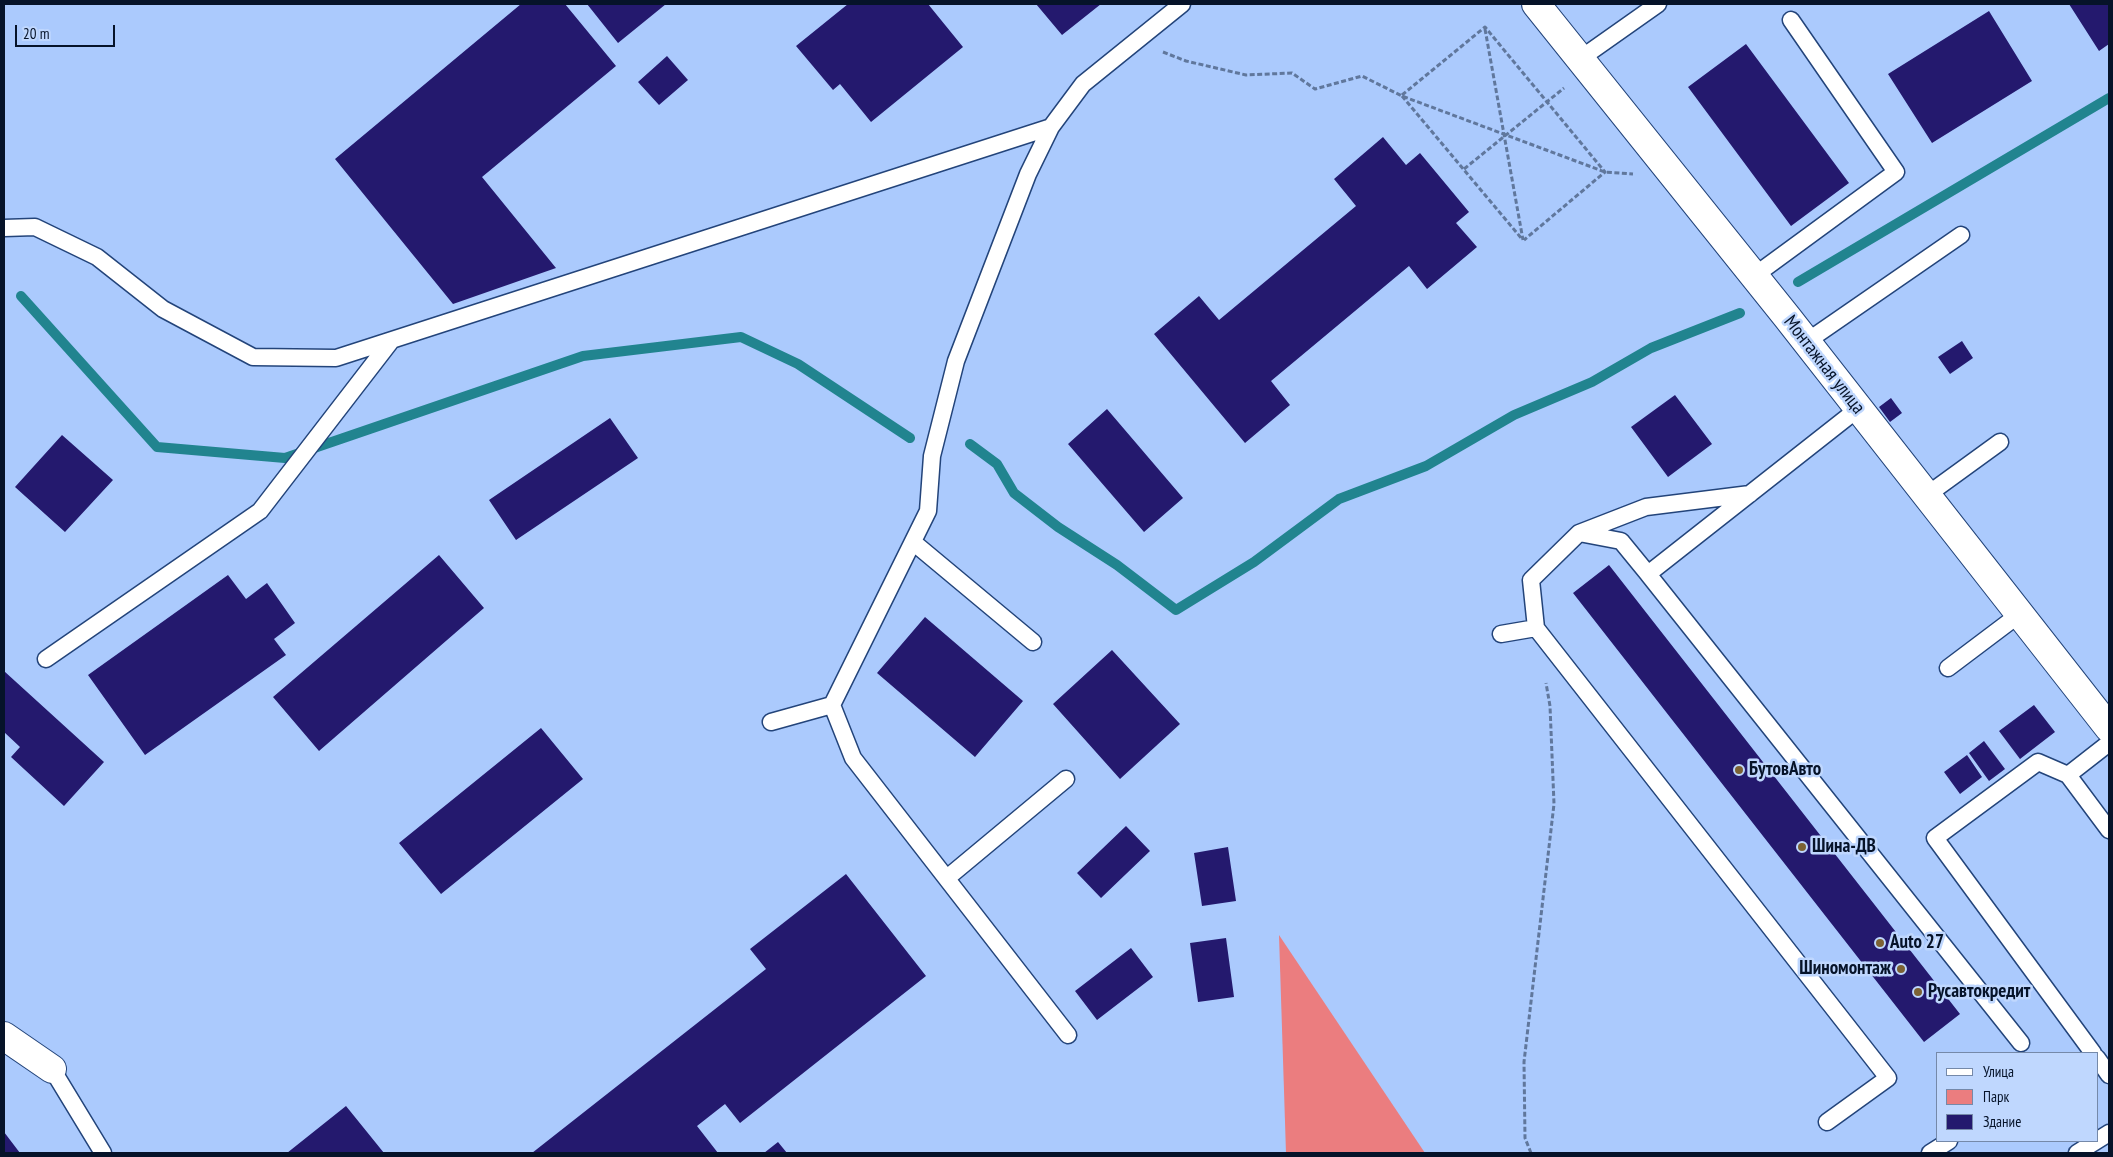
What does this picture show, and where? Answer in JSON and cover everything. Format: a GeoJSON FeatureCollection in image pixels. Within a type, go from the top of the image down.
{"type":"FeatureCollection","features":[{"type":"Feature","properties":{"kind":"street","name":"Монтажная улица"},"geometry":{"type":"LineString","coordinates":[[1536,4],[1859,408],[2109,728]]}},
{"type":"Feature","properties":{"kind":"street"},"geometry":{"type":"LineString","coordinates":[[4,1036],[52,1069]]}},
{"type":"Feature","properties":{"kind":"lane"},"geometry":{"type":"LineString","coordinates":[[1068,1035],[853,758],[832,706],[928,511],[932,456],[956,361],[1028,174],[1051,127],[1083,84],[1182,4]]}},
{"type":"Feature","properties":{"kind":"lane"},"geometry":{"type":"LineString","coordinates":[[1580,59],[1658,4]]}},
{"type":"Feature","properties":{"kind":"lane"},"geometry":{"type":"LineString","coordinates":[[1754,276],[1896,172],[1791,20]]}},
{"type":"Feature","properties":{"kind":"lane"},"geometry":{"type":"LineString","coordinates":[[4,228],[35,227],[97,257],[163,309],[253,357],[336,358],[1051,127]]}},
{"type":"Feature","properties":{"kind":"lane"},"geometry":{"type":"LineString","coordinates":[[1806,342],[1961,235]]}},
{"type":"Feature","properties":{"kind":"lane"},"geometry":{"type":"LineString","coordinates":[[46,659],[260,511],[391,341]]}},
{"type":"Feature","properties":{"kind":"lane"},"geometry":{"type":"LineString","coordinates":[[1648,574],[1859,408]]}},
{"type":"Feature","properties":{"kind":"lane"},"geometry":{"type":"LineString","coordinates":[[1927,495],[2000,442]]}},
{"type":"Feature","properties":{"kind":"lane"},"geometry":{"type":"LineString","coordinates":[[1750,494],[1646,508],[1579,533],[1531,580],[1536,628],[1888,1078],[1827,1122]]}},
{"type":"Feature","properties":{"kind":"lane"},"geometry":{"type":"LineString","coordinates":[[1579,533],[1620,541],[2021,1044]]}},
{"type":"Feature","properties":{"kind":"lane"},"geometry":{"type":"LineString","coordinates":[[913,542],[1033,642]]}},
{"type":"Feature","properties":{"kind":"lane"},"geometry":{"type":"LineString","coordinates":[[1948,668],[2021,613]]}},
{"type":"Feature","properties":{"kind":"lane"},"geometry":{"type":"LineString","coordinates":[[1501,634],[1536,628]]}},
{"type":"Feature","properties":{"kind":"lane"},"geometry":{"type":"LineString","coordinates":[[771,722],[832,706]]}},
{"type":"Feature","properties":{"kind":"lane"},"geometry":{"type":"LineString","coordinates":[[2068,775],[2109,743]]}},
{"type":"Feature","properties":{"kind":"lane"},"geometry":{"type":"LineString","coordinates":[[2092,1052],[1935,838],[2038,762],[2068,775],[2109,830]]}},
{"type":"Feature","properties":{"kind":"lane"},"geometry":{"type":"LineString","coordinates":[[947,878],[1066,779]]}},
{"type":"Feature","properties":{"kind":"lane"},"geometry":{"type":"LineString","coordinates":[[2098,1061],[2109,1075]]}},
{"type":"Feature","properties":{"kind":"lane"},"geometry":{"type":"LineString","coordinates":[[52,1069],[103,1153]]}},
{"type":"Feature","properties":{"kind":"lane"},"geometry":{"type":"LineString","coordinates":[[2098,1140],[2109,1133]]}},
{"type":"Feature","properties":{"kind":"lane"},"geometry":{"type":"LineString","coordinates":[[1930,1153],[1947,1142]]}},
{"type":"Feature","properties":{"kind":"lane"},"geometry":{"type":"LineString","coordinates":[[2077,1153],[2095,1142]]}},
{"type":"Feature","properties":{"kind":"path"},"geometry":{"type":"LineString","coordinates":[[1402,96],[1485,27]]}},
{"type":"Feature","properties":{"kind":"path"},"geometry":{"type":"LineString","coordinates":[[1485,27],[1605,172]]}},
{"type":"Feature","properties":{"kind":"path"},"geometry":{"type":"LineString","coordinates":[[1485,27],[1524,240]]}},
{"type":"Feature","properties":{"kind":"path"},"geometry":{"type":"LineString","coordinates":[[1162,51],[1186,61],[1246,76],[1292,73],[1315,89],[1362,76],[1402,96],[1605,172]]}},
{"type":"Feature","properties":{"kind":"path"},"geometry":{"type":"LineString","coordinates":[[1402,96],[1524,240]]}},
{"type":"Feature","properties":{"kind":"path"},"geometry":{"type":"LineString","coordinates":[[1464,169],[1546,101]]}},
{"type":"Feature","properties":{"kind":"path"},"geometry":{"type":"LineString","coordinates":[[1524,240],[1605,172]]}},
{"type":"Feature","properties":{"kind":"path"},"geometry":{"type":"LineString","coordinates":[[1531,1153],[1526,1138],[1524,1062],[1554,804],[1550,706],[1545,677]]}},
{"type":"Feature","properties":{"kind":"green space"},"geometry":{"type":"Polygon","coordinates":[[[1279,935],[1425,1153],[1286,1153],[1279,935]]]}},
{"type":"Feature","properties":{"kind":"building"},"geometry":{"type":"Polygon","coordinates":[[[521,4],[565,4],[616,66],[482,177],[556,268],[453,304],[335,159],[521,4]]]}},
{"type":"Feature","properties":{"kind":"building"},"geometry":{"type":"Polygon","coordinates":[[[587,4],[666,4],[618,43],[587,4]]]}},
{"type":"Feature","properties":{"kind":"building"},"geometry":{"type":"Polygon","coordinates":[[[848,4],[928,4],[963,47],[871,122],[840,84],[833,90],[796,46],[848,4]]]}},
{"type":"Feature","properties":{"kind":"building"},"geometry":{"type":"Polygon","coordinates":[[[1036,4],[1101,4],[1062,35],[1036,4]]]}},
{"type":"Feature","properties":{"kind":"building"},"geometry":{"type":"Polygon","coordinates":[[[2069,4],[2109,4],[2109,44],[2099,51],[2069,4]]]}},
{"type":"Feature","properties":{"kind":"building"},"geometry":{"type":"Polygon","coordinates":[[[1989,11],[2032,81],[1932,143],[1888,74],[1989,11]]]}},
{"type":"Feature","properties":{"kind":"building"},"geometry":{"type":"Polygon","coordinates":[[[1746,44],[1849,183],[1791,226],[1688,87],[1746,44]]]}},
{"type":"Feature","properties":{"kind":"building"},"geometry":{"type":"Polygon","coordinates":[[[667,56],[688,80],[659,105],[638,82],[667,56]]]}},
{"type":"Feature","properties":{"kind":"building"},"geometry":{"type":"Polygon","coordinates":[[[1383,137],[1406,165],[1420,153],[1469,212],[1456,223],[1477,247],[1427,289],[1409,266],[1271,381],[1290,405],[1245,443],[1154,334],[1199,296],[1219,320],[1356,206],[1334,179],[1383,137]]]}},
{"type":"Feature","properties":{"kind":"building"},"geometry":{"type":"Polygon","coordinates":[[[1962,341],[1973,358],[1950,374],[1938,357],[1962,341]]]}},
{"type":"Feature","properties":{"kind":"building"},"geometry":{"type":"Polygon","coordinates":[[[1675,395],[1712,444],[1668,477],[1631,427],[1675,395]]]}},
{"type":"Feature","properties":{"kind":"building"},"geometry":{"type":"Polygon","coordinates":[[[1891,398],[1902,413],[1890,422],[1879,407],[1891,398]]]}},
{"type":"Feature","properties":{"kind":"building"},"geometry":{"type":"Polygon","coordinates":[[[1107,409],[1183,498],[1144,532],[1068,444],[1107,409]]]}},
{"type":"Feature","properties":{"kind":"building"},"geometry":{"type":"Polygon","coordinates":[[[610,418],[638,458],[516,540],[489,500],[610,418]]]}},
{"type":"Feature","properties":{"kind":"building"},"geometry":{"type":"Polygon","coordinates":[[[62,435],[113,480],[65,532],[15,487],[62,435]]]}},
{"type":"Feature","properties":{"kind":"building"},"geometry":{"type":"Polygon","coordinates":[[[439,555],[484,608],[319,751],[273,697],[439,555]]]}},
{"type":"Feature","properties":{"kind":"building"},"geometry":{"type":"Polygon","coordinates":[[[1609,565],[1960,1014],[1924,1042],[1573,593],[1609,565]]]}},
{"type":"Feature","properties":{"kind":"building"},"geometry":{"type":"Polygon","coordinates":[[[228,575],[246,599],[267,583],[295,623],[274,639],[286,655],[145,755],[88,675],[228,575]]]}},
{"type":"Feature","properties":{"kind":"building"},"geometry":{"type":"Polygon","coordinates":[[[925,617],[1023,701],[975,757],[877,673],[925,617]]]}},
{"type":"Feature","properties":{"kind":"building"},"geometry":{"type":"Polygon","coordinates":[[[1112,650],[1180,724],[1120,779],[1053,704],[1112,650]]]}},
{"type":"Feature","properties":{"kind":"building"},"geometry":{"type":"Polygon","coordinates":[[[4,671],[104,762],[64,806],[11,757],[20,747],[4,732],[4,671]]]}},
{"type":"Feature","properties":{"kind":"building"},"geometry":{"type":"Polygon","coordinates":[[[2034,705],[2055,732],[2020,759],[1999,731],[2034,705]]]}},
{"type":"Feature","properties":{"kind":"building"},"geometry":{"type":"Polygon","coordinates":[[[541,728],[583,779],[441,894],[399,843],[541,728]]]}},
{"type":"Feature","properties":{"kind":"building"},"geometry":{"type":"Polygon","coordinates":[[[1984,741],[2005,769],[1989,781],[1969,753],[1984,741]]]}},
{"type":"Feature","properties":{"kind":"building"},"geometry":{"type":"Polygon","coordinates":[[[1967,755],[1982,777],[1960,794],[1944,772],[1967,755]]]}},
{"type":"Feature","properties":{"kind":"building"},"geometry":{"type":"Polygon","coordinates":[[[1126,826],[1150,851],[1101,898],[1077,873],[1126,826]]]}},
{"type":"Feature","properties":{"kind":"building"},"geometry":{"type":"Polygon","coordinates":[[[1228,847],[1236,901],[1202,906],[1194,853],[1228,847]]]}},
{"type":"Feature","properties":{"kind":"building"},"geometry":{"type":"Polygon","coordinates":[[[846,874],[926,976],[740,1123],[725,1104],[697,1126],[718,1153],[532,1153],[766,969],[750,949],[846,874]]]}},
{"type":"Feature","properties":{"kind":"building"},"geometry":{"type":"Polygon","coordinates":[[[1226,938],[1234,997],[1198,1002],[1190,943],[1226,938]]]}},
{"type":"Feature","properties":{"kind":"building"},"geometry":{"type":"Polygon","coordinates":[[[1131,948],[1153,977],[1097,1020],[1075,991],[1131,948]]]}},
{"type":"Feature","properties":{"kind":"building"},"geometry":{"type":"Polygon","coordinates":[[[346,1106],[384,1153],[287,1153],[346,1106]]]}},
{"type":"Feature","properties":{"kind":"building"},"geometry":{"type":"Polygon","coordinates":[[[4,1132],[20,1153],[4,1153],[4,1132]]]}},
{"type":"Feature","properties":{"kind":"building"},"geometry":{"type":"Polygon","coordinates":[[[778,1142],[787,1153],[764,1153],[778,1142]]]}},
{"type":"Feature","properties":{"kind":"waterway"},"geometry":{"type":"LineString","coordinates":[[1798,282],[2109,98]]}},
{"type":"Feature","properties":{"kind":"waterway"},"geometry":{"type":"LineString","coordinates":[[21,296],[157,447],[285,458],[583,356],[741,337],[798,364],[910,438]]}},
{"type":"Feature","properties":{"kind":"waterway"},"geometry":{"type":"LineString","coordinates":[[970,444],[997,464],[1014,493],[1058,527],[1117,565],[1176,610],[1254,562],[1339,499],[1426,466],[1514,415],[1592,382],[1651,348],[1740,313]]}},
{"type":"Feature","properties":{"kind":"place","name":"БутовАвто"},"geometry":{"type":"Point","coordinates":[1739,770]}},
{"type":"Feature","properties":{"kind":"place","name":"Шина-ДВ"},"geometry":{"type":"Point","coordinates":[1802,847]}},
{"type":"Feature","properties":{"kind":"place","name":"Auto 27"},"geometry":{"type":"Point","coordinates":[1880,943]}},
{"type":"Feature","properties":{"kind":"place","name":"Шиномонтаж"},"geometry":{"type":"Point","coordinates":[1901,969]}},
{"type":"Feature","properties":{"kind":"place","name":"Русавтокредит"},"geometry":{"type":"Point","coordinates":[1918,992]}}]}
